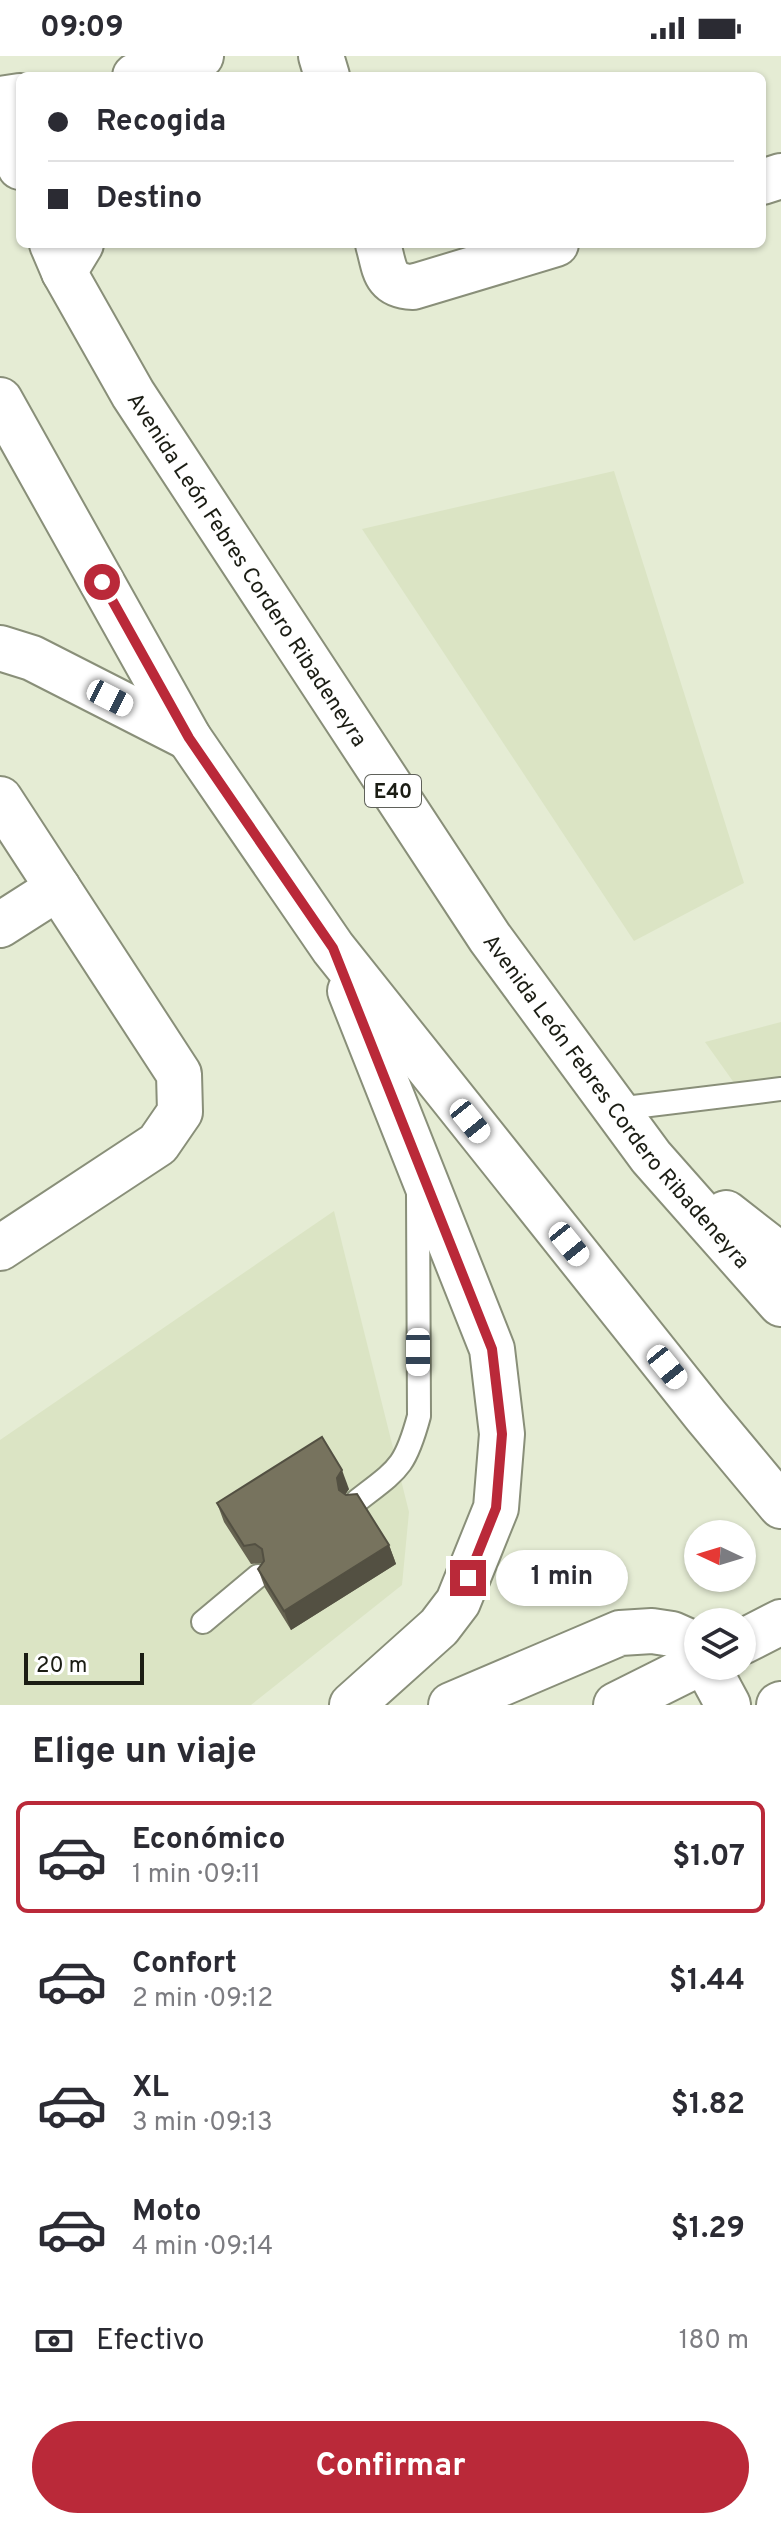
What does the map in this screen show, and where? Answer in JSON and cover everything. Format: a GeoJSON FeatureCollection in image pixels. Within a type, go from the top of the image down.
{"type":"FeatureCollection","features":[{"type":"Feature","properties":{"kind":"main road"},"geometry":{"type":"LineString","coordinates":[[148,72],[201,56]]}},
{"type":"Feature","properties":{"kind":"main road"},"geometry":{"type":"LineString","coordinates":[[195,72],[209,56]]}},
{"type":"Feature","properties":{"kind":"main road"},"geometry":{"type":"LineString","coordinates":[[0,120],[16,158]]}},
{"type":"Feature","properties":{"kind":"main road"},"geometry":{"type":"LineString","coordinates":[[379,248],[388,278],[398,287],[413,287],[543,248]]}},
{"type":"Feature","properties":{"kind":"main road","name":"Avenida León Febres Cordero Ribadeneyra"},"geometry":{"type":"LineString","coordinates":[[66,253],[133,394],[481,925],[651,1157],[781,1304]]}},
{"type":"Feature","properties":{"kind":"main road"},"geometry":{"type":"LineString","coordinates":[[0,400],[189,738],[333,948],[781,1506]]}},
{"type":"Feature","properties":{"kind":"main road"},"geometry":{"type":"LineString","coordinates":[[0,648],[32,658],[189,738]]}},
{"type":"Feature","properties":{"kind":"main road"},"geometry":{"type":"LineString","coordinates":[[0,799],[179,1074],[180,1112],[158,1144],[0,1248]]}},
{"type":"Feature","properties":{"kind":"main road"},"geometry":{"type":"LineString","coordinates":[[0,925],[58,888]]}},
{"type":"Feature","properties":{"kind":"main road"},"geometry":{"type":"LineString","coordinates":[[333,948],[492,1349],[502,1434],[496,1508],[458,1602],[439,1627],[352,1705]]}},
{"type":"Feature","properties":{"kind":"main road"},"geometry":{"type":"LineString","coordinates":[[651,1157],[781,1256]]}},
{"type":"Feature","properties":{"kind":"main road"},"geometry":{"type":"LineString","coordinates":[[756,1635],[781,1622]]}},
{"type":"Feature","properties":{"kind":"main road"},"geometry":{"type":"LineString","coordinates":[[451,1705],[620,1633],[652,1631],[684,1639]]}},
{"type":"Feature","properties":{"kind":"main road"},"geometry":{"type":"LineString","coordinates":[[616,1705],[684,1671]]}},
{"type":"Feature","properties":{"kind":"main road"},"geometry":{"type":"LineString","coordinates":[[715,1680],[728,1705]]}},
{"type":"Feature","properties":{"kind":"lane"},"geometry":{"type":"LineString","coordinates":[[617,1109],[781,1089]]}},
{"type":"Feature","properties":{"kind":"lane"},"geometry":{"type":"LineString","coordinates":[[357,1501],[400,1467],[411,1445],[419,1416],[418,1161]]}},
{"type":"Feature","properties":{"kind":"lane"},"geometry":{"type":"LineString","coordinates":[[203,1622],[258,1576]]}},
{"type":"Feature","properties":{"kind":"shaded area"},"geometry":{"type":"Polygon","coordinates":[[[614,471],[744,883],[634,941],[362,529],[614,471]]]}},
{"type":"Feature","properties":{"kind":"shaded area"},"geometry":{"type":"Polygon","coordinates":[[[781,1022],[781,1084],[742,1094],[705,1042],[781,1022]]]}},
{"type":"Feature","properties":{"kind":"shaded area"},"geometry":{"type":"Polygon","coordinates":[[[334,1211],[409,1512],[402,1585],[251,1705],[0,1705],[0,1440],[334,1211]]]}},
{"type":"Feature","properties":{"kind":"building"},"geometry":{"type":"Polygon","coordinates":[[[322,1437],[342,1470],[337,1478],[339,1490],[346,1495],[357,1494],[389,1545],[284,1611],[258,1569],[264,1561],[262,1549],[255,1544],[244,1546],[217,1503],[322,1437]]]}},
{"type":"Feature","properties":{"kind":"route"},"geometry":{"type":"LineString","coordinates":[[102,582],[189,738],[333,948],[492,1349],[502,1434],[496,1508],[468,1578]]}}]}
